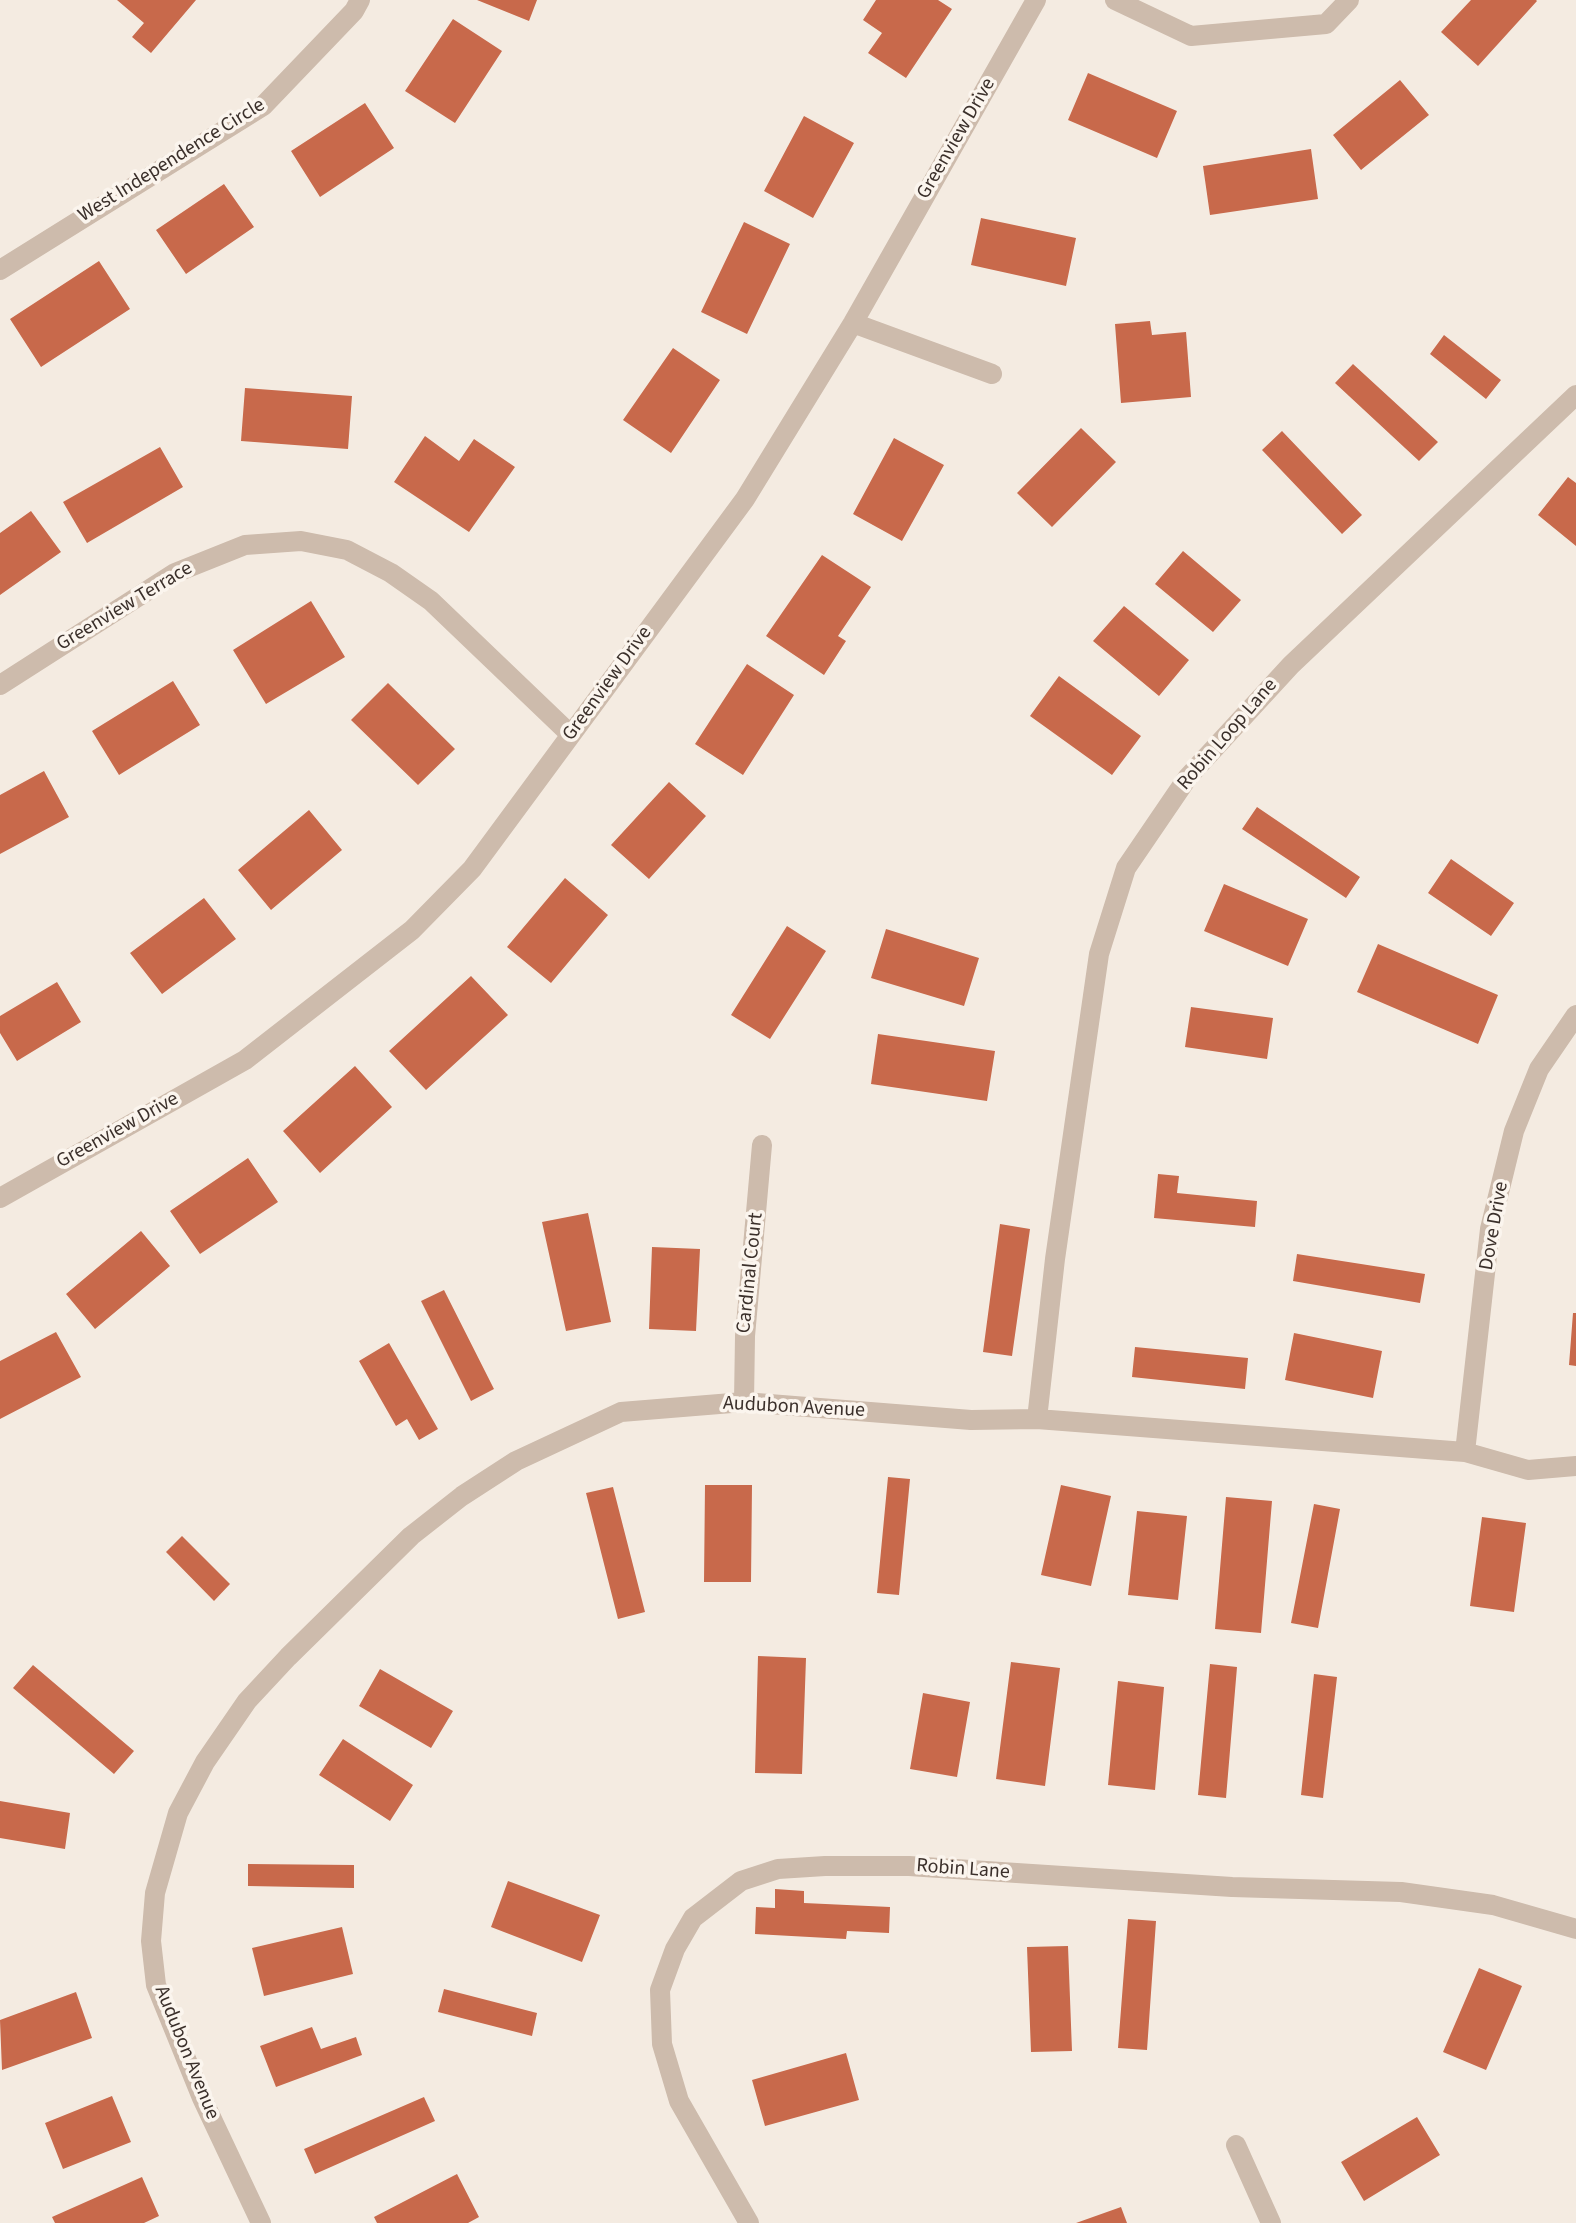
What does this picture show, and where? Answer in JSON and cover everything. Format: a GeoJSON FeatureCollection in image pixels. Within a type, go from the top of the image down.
{"type":"FeatureCollection","features":[{"type":"Feature","properties":{"kind":"street","name":"Greenview Drive"},"geometry":{"type":"LineString","coordinates":[[0,1198],[245,1060],[412,930],[472,869],[745,499],[853,323],[1036,0]]}},
{"type":"Feature","properties":{"kind":"street"},"geometry":{"type":"LineString","coordinates":[[1115,0],[1191,36],[1326,24],[1349,0]]}},
{"type":"Feature","properties":{"kind":"street","name":"West Independence Circle"},"geometry":{"type":"LineString","coordinates":[[0,270],[263,106],[351,4]]}},
{"type":"Feature","properties":{"kind":"street"},"geometry":{"type":"LineString","coordinates":[[853,323],[992,374]]}},
{"type":"Feature","properties":{"kind":"street","name":"Robin Loop Lane"},"geometry":{"type":"LineString","coordinates":[[1037,1419],[1055,1259],[1099,954],[1126,868],[1188,777],[1291,665],[1576,395]]}},
{"type":"Feature","properties":{"kind":"street","name":"Greenview Terrace"},"geometry":{"type":"LineString","coordinates":[[0,685],[175,573],[245,545],[301,541],[347,550],[391,573],[431,601],[571,735]]}},
{"type":"Feature","properties":{"kind":"street","name":"Dove Drive"},"geometry":{"type":"LineString","coordinates":[[1465,1452],[1490,1229],[1514,1131],[1539,1069],[1576,1015]]}},
{"type":"Feature","properties":{"kind":"street","name":"Cardinal Court"},"geometry":{"type":"LineString","coordinates":[[744,1402],[745,1336],[762,1145]]}},
{"type":"Feature","properties":{"kind":"street","name":"Audubon Avenue"},"geometry":{"type":"LineString","coordinates":[[261,2223],[202,2098],[156,1985],[151,1941],[155,1893],[178,1813],[205,1762],[247,1701],[288,1657],[411,1536],[462,1496],[516,1461],[621,1412],[744,1402],[971,1420],[1037,1419],[1465,1452],[1528,1470],[1576,1466]]}},
{"type":"Feature","properties":{"kind":"street","name":"Robin Lane"},"geometry":{"type":"LineString","coordinates":[[749,2223],[679,2101],[662,2044],[660,1990],[675,1949],[693,1918],[741,1881],[778,1869],[909,1866],[1232,1887],[1401,1892],[1493,1905],[1576,1929]]}},
{"type":"Feature","properties":{"kind":"street"},"geometry":{"type":"LineString","coordinates":[[1236,2145],[1271,2223]]}},
{"type":"Feature","properties":{"kind":"building"},"geometry":{"type":"Polygon","coordinates":[[[117,0],[196,0],[151,53],[132,37],[144,23],[117,0]]]}},
{"type":"Feature","properties":{"kind":"building"},"geometry":{"type":"Polygon","coordinates":[[[477,0],[537,0],[529,21],[477,0]]]}},
{"type":"Feature","properties":{"kind":"building"},"geometry":{"type":"Polygon","coordinates":[[[876,0],[938,0],[952,9],[906,78],[868,53],[882,33],[863,20],[876,0]]]}},
{"type":"Feature","properties":{"kind":"building"},"geometry":{"type":"Polygon","coordinates":[[[1471,0],[1537,1],[1478,66],[1441,32],[1471,0]]]}},
{"type":"Feature","properties":{"kind":"building"},"geometry":{"type":"Polygon","coordinates":[[[453,19],[502,51],[455,123],[405,91],[453,19]]]}},
{"type":"Feature","properties":{"kind":"building"},"geometry":{"type":"Polygon","coordinates":[[[1088,73],[1177,111],[1157,158],[1068,120],[1088,73]]]}},
{"type":"Feature","properties":{"kind":"building"},"geometry":{"type":"Polygon","coordinates":[[[1400,80],[1429,115],[1361,170],[1333,135],[1400,80]]]}},
{"type":"Feature","properties":{"kind":"building"},"geometry":{"type":"Polygon","coordinates":[[[365,103],[394,148],[320,197],[291,151],[365,103]]]}},
{"type":"Feature","properties":{"kind":"building"},"geometry":{"type":"Polygon","coordinates":[[[804,116],[854,143],[813,218],[764,191],[804,116]]]}},
{"type":"Feature","properties":{"kind":"building"},"geometry":{"type":"Polygon","coordinates":[[[1311,149],[1318,199],[1210,215],[1203,166],[1311,149]]]}},
{"type":"Feature","properties":{"kind":"building"},"geometry":{"type":"Polygon","coordinates":[[[224,184],[254,227],[186,274],[156,230],[224,184]]]}},
{"type":"Feature","properties":{"kind":"building"},"geometry":{"type":"Polygon","coordinates":[[[981,218],[1076,238],[1066,286],[971,265],[981,218]]]}},
{"type":"Feature","properties":{"kind":"building"},"geometry":{"type":"Polygon","coordinates":[[[744,222],[790,244],[747,334],[701,312],[744,222]]]}},
{"type":"Feature","properties":{"kind":"building"},"geometry":{"type":"Polygon","coordinates":[[[99,261],[130,309],[41,367],[10,319],[99,261]]]}},
{"type":"Feature","properties":{"kind":"building"},"geometry":{"type":"Polygon","coordinates":[[[1150,321],[1152,335],[1186,332],[1191,397],[1121,403],[1115,324],[1150,321]]]}},
{"type":"Feature","properties":{"kind":"building"},"geometry":{"type":"Polygon","coordinates":[[[1444,335],[1501,380],[1486,399],[1430,354],[1444,335]]]}},
{"type":"Feature","properties":{"kind":"building"},"geometry":{"type":"Polygon","coordinates":[[[673,348],[720,380],[671,453],[623,420],[673,348]]]}},
{"type":"Feature","properties":{"kind":"building"},"geometry":{"type":"Polygon","coordinates":[[[1353,364],[1438,442],[1419,461],[1335,383],[1353,364]]]}},
{"type":"Feature","properties":{"kind":"building"},"geometry":{"type":"Polygon","coordinates":[[[245,388],[352,396],[348,449],[241,441],[245,388]]]}},
{"type":"Feature","properties":{"kind":"building"},"geometry":{"type":"Polygon","coordinates":[[[1081,428],[1116,462],[1052,527],[1017,493],[1081,428]]]}},
{"type":"Feature","properties":{"kind":"building"},"geometry":{"type":"Polygon","coordinates":[[[1282,431],[1362,515],[1342,534],[1262,450],[1282,431]]]}},
{"type":"Feature","properties":{"kind":"building"},"geometry":{"type":"Polygon","coordinates":[[[425,436],[459,461],[474,439],[515,467],[469,532],[394,482],[425,436]]]}},
{"type":"Feature","properties":{"kind":"building"},"geometry":{"type":"Polygon","coordinates":[[[894,438],[944,465],[902,541],[853,514],[894,438]]]}},
{"type":"Feature","properties":{"kind":"building"},"geometry":{"type":"Polygon","coordinates":[[[160,447],[183,487],[87,543],[63,502],[160,447]]]}},
{"type":"Feature","properties":{"kind":"building"},"geometry":{"type":"Polygon","coordinates":[[[1568,477],[1576,483],[1576,546],[1538,515],[1568,477]]]}},
{"type":"Feature","properties":{"kind":"building"},"geometry":{"type":"Polygon","coordinates":[[[31,511],[61,552],[0,595],[0,533],[31,511]]]}},
{"type":"Feature","properties":{"kind":"building"},"geometry":{"type":"Polygon","coordinates":[[[1183,551],[1241,600],[1213,632],[1155,584],[1183,551]]]}},
{"type":"Feature","properties":{"kind":"building"},"geometry":{"type":"Polygon","coordinates":[[[822,555],[871,587],[838,636],[846,641],[824,675],[766,636],[822,555]]]}},
{"type":"Feature","properties":{"kind":"building"},"geometry":{"type":"Polygon","coordinates":[[[311,601],[345,657],[266,704],[233,650],[311,601]]]}},
{"type":"Feature","properties":{"kind":"building"},"geometry":{"type":"Polygon","coordinates":[[[1124,606],[1189,660],[1159,696],[1093,641],[1124,606]]]}},
{"type":"Feature","properties":{"kind":"building"},"geometry":{"type":"Polygon","coordinates":[[[747,664],[794,695],[743,775],[695,744],[747,664]]]}},
{"type":"Feature","properties":{"kind":"building"},"geometry":{"type":"Polygon","coordinates":[[[1059,676],[1141,736],[1112,775],[1030,716],[1059,676]]]}},
{"type":"Feature","properties":{"kind":"building"},"geometry":{"type":"Polygon","coordinates":[[[173,681],[200,725],[119,775],[92,731],[173,681]]]}},
{"type":"Feature","properties":{"kind":"building"},"geometry":{"type":"Polygon","coordinates":[[[388,683],[455,749],[418,785],[351,720],[388,683]]]}},
{"type":"Feature","properties":{"kind":"building"},"geometry":{"type":"Polygon","coordinates":[[[44,771],[69,817],[0,854],[0,795],[44,771]]]}},
{"type":"Feature","properties":{"kind":"building"},"geometry":{"type":"Polygon","coordinates":[[[669,782],[706,816],[649,879],[611,845],[669,782]]]}},
{"type":"Feature","properties":{"kind":"building"},"geometry":{"type":"Polygon","coordinates":[[[1257,807],[1360,877],[1346,898],[1242,829],[1257,807]]]}},
{"type":"Feature","properties":{"kind":"building"},"geometry":{"type":"Polygon","coordinates":[[[309,810],[342,850],[271,910],[238,870],[309,810]]]}},
{"type":"Feature","properties":{"kind":"building"},"geometry":{"type":"Polygon","coordinates":[[[1451,859],[1514,903],[1491,936],[1428,893],[1451,859]]]}},
{"type":"Feature","properties":{"kind":"building"},"geometry":{"type":"Polygon","coordinates":[[[565,878],[608,915],[551,983],[507,947],[565,878]]]}},
{"type":"Feature","properties":{"kind":"building"},"geometry":{"type":"Polygon","coordinates":[[[1224,884],[1308,919],[1288,966],[1204,931],[1224,884]]]}},
{"type":"Feature","properties":{"kind":"building"},"geometry":{"type":"Polygon","coordinates":[[[204,898],[236,939],[162,994],[130,953],[204,898]]]}},
{"type":"Feature","properties":{"kind":"building"},"geometry":{"type":"Polygon","coordinates":[[[787,926],[826,951],[770,1039],[731,1015],[787,926]]]}},
{"type":"Feature","properties":{"kind":"building"},"geometry":{"type":"Polygon","coordinates":[[[886,929],[979,958],[964,1006],[871,978],[886,929]]]}},
{"type":"Feature","properties":{"kind":"building"},"geometry":{"type":"Polygon","coordinates":[[[1378,944],[1498,995],[1478,1044],[1357,992],[1378,944]]]}},
{"type":"Feature","properties":{"kind":"building"},"geometry":{"type":"Polygon","coordinates":[[[471,976],[508,1015],[426,1090],[389,1051],[471,976]]]}},
{"type":"Feature","properties":{"kind":"building"},"geometry":{"type":"Polygon","coordinates":[[[57,982],[81,1022],[17,1061],[0,1033],[0,1016],[57,982]]]}},
{"type":"Feature","properties":{"kind":"building"},"geometry":{"type":"Polygon","coordinates":[[[1191,1007],[1273,1018],[1267,1059],[1185,1047],[1191,1007]]]}},
{"type":"Feature","properties":{"kind":"building"},"geometry":{"type":"Polygon","coordinates":[[[878,1034],[995,1051],[987,1101],[871,1084],[878,1034]]]}},
{"type":"Feature","properties":{"kind":"building"},"geometry":{"type":"Polygon","coordinates":[[[355,1066],[392,1107],[320,1173],[283,1131],[355,1066]]]}},
{"type":"Feature","properties":{"kind":"building"},"geometry":{"type":"Polygon","coordinates":[[[248,1158],[278,1202],[200,1254],[170,1211],[248,1158]]]}},
{"type":"Feature","properties":{"kind":"building"},"geometry":{"type":"Polygon","coordinates":[[[1158,1174],[1179,1176],[1177,1193],[1257,1201],[1255,1227],[1154,1218],[1158,1174]]]}},
{"type":"Feature","properties":{"kind":"building"},"geometry":{"type":"Polygon","coordinates":[[[588,1213],[611,1322],[566,1331],[542,1222],[588,1213]]]}},
{"type":"Feature","properties":{"kind":"building"},"geometry":{"type":"Polygon","coordinates":[[[1000,1224],[1030,1229],[1012,1356],[983,1352],[1000,1224]]]}},
{"type":"Feature","properties":{"kind":"building"},"geometry":{"type":"Polygon","coordinates":[[[141,1231],[170,1266],[95,1329],[66,1294],[141,1231]]]}},
{"type":"Feature","properties":{"kind":"building"},"geometry":{"type":"Polygon","coordinates":[[[652,1247],[700,1249],[696,1331],[649,1329],[652,1247]]]}},
{"type":"Feature","properties":{"kind":"building"},"geometry":{"type":"Polygon","coordinates":[[[1297,1254],[1425,1274],[1420,1303],[1293,1281],[1297,1254]]]}},
{"type":"Feature","properties":{"kind":"building"},"geometry":{"type":"Polygon","coordinates":[[[444,1290],[494,1389],[471,1401],[421,1301],[444,1290]]]}},
{"type":"Feature","properties":{"kind":"building"},"geometry":{"type":"Polygon","coordinates":[[[1573,1313],[1576,1313],[1576,1366],[1569,1365],[1573,1313]]]}},
{"type":"Feature","properties":{"kind":"building"},"geometry":{"type":"Polygon","coordinates":[[[56,1332],[81,1377],[0,1419],[0,1361],[56,1332]]]}},
{"type":"Feature","properties":{"kind":"building"},"geometry":{"type":"Polygon","coordinates":[[[1294,1333],[1382,1351],[1373,1398],[1285,1380],[1294,1333]]]}},
{"type":"Feature","properties":{"kind":"building"},"geometry":{"type":"Polygon","coordinates":[[[389,1343],[438,1429],[419,1440],[407,1419],[396,1426],[359,1361],[389,1343]]]}},
{"type":"Feature","properties":{"kind":"building"},"geometry":{"type":"Polygon","coordinates":[[[1135,1347],[1248,1358],[1245,1389],[1132,1377],[1135,1347]]]}},
{"type":"Feature","properties":{"kind":"building"},"geometry":{"type":"Polygon","coordinates":[[[888,1477],[910,1479],[899,1595],[877,1593],[888,1477]]]}},
{"type":"Feature","properties":{"kind":"building"},"geometry":{"type":"Polygon","coordinates":[[[705,1485],[752,1485],[751,1582],[704,1582],[705,1485]]]}},
{"type":"Feature","properties":{"kind":"building"},"geometry":{"type":"Polygon","coordinates":[[[1061,1485],[1111,1496],[1091,1586],[1041,1575],[1061,1485]]]}},
{"type":"Feature","properties":{"kind":"building"},"geometry":{"type":"Polygon","coordinates":[[[613,1487],[645,1612],[618,1619],[586,1493],[613,1487]]]}},
{"type":"Feature","properties":{"kind":"building"},"geometry":{"type":"Polygon","coordinates":[[[1226,1497],[1272,1501],[1261,1633],[1215,1629],[1226,1497]]]}},
{"type":"Feature","properties":{"kind":"building"},"geometry":{"type":"Polygon","coordinates":[[[1314,1504],[1340,1509],[1318,1628],[1291,1623],[1314,1504]]]}},
{"type":"Feature","properties":{"kind":"building"},"geometry":{"type":"Polygon","coordinates":[[[1137,1511],[1187,1516],[1178,1600],[1128,1595],[1137,1511]]]}},
{"type":"Feature","properties":{"kind":"building"},"geometry":{"type":"Polygon","coordinates":[[[1482,1517],[1526,1523],[1514,1612],[1470,1606],[1482,1517]]]}},
{"type":"Feature","properties":{"kind":"building"},"geometry":{"type":"Polygon","coordinates":[[[182,1536],[230,1584],[214,1601],[166,1552],[182,1536]]]}},
{"type":"Feature","properties":{"kind":"building"},"geometry":{"type":"Polygon","coordinates":[[[758,1656],[806,1658],[802,1774],[755,1773],[758,1656]]]}},
{"type":"Feature","properties":{"kind":"building"},"geometry":{"type":"Polygon","coordinates":[[[1011,1662],[1060,1668],[1045,1786],[996,1779],[1011,1662]]]}},
{"type":"Feature","properties":{"kind":"building"},"geometry":{"type":"Polygon","coordinates":[[[1210,1664],[1237,1667],[1226,1798],[1198,1795],[1210,1664]]]}},
{"type":"Feature","properties":{"kind":"building"},"geometry":{"type":"Polygon","coordinates":[[[33,1665],[134,1751],[114,1774],[13,1688],[33,1665]]]}},
{"type":"Feature","properties":{"kind":"building"},"geometry":{"type":"Polygon","coordinates":[[[380,1669],[453,1711],[431,1748],[359,1706],[380,1669]]]}},
{"type":"Feature","properties":{"kind":"building"},"geometry":{"type":"Polygon","coordinates":[[[1314,1674],[1337,1677],[1323,1798],[1301,1795],[1314,1674]]]}},
{"type":"Feature","properties":{"kind":"building"},"geometry":{"type":"Polygon","coordinates":[[[1118,1681],[1164,1687],[1155,1790],[1108,1785],[1118,1681]]]}},
{"type":"Feature","properties":{"kind":"building"},"geometry":{"type":"Polygon","coordinates":[[[923,1693],[970,1702],[957,1777],[910,1769],[923,1693]]]}},
{"type":"Feature","properties":{"kind":"building"},"geometry":{"type":"Polygon","coordinates":[[[343,1739],[413,1785],[390,1821],[319,1775],[343,1739]]]}},
{"type":"Feature","properties":{"kind":"building"},"geometry":{"type":"Polygon","coordinates":[[[0,1801],[70,1813],[65,1849],[0,1838],[0,1801]]]}},
{"type":"Feature","properties":{"kind":"building"},"geometry":{"type":"Polygon","coordinates":[[[248,1864],[354,1865],[354,1888],[248,1886],[248,1864]]]}},
{"type":"Feature","properties":{"kind":"building"},"geometry":{"type":"Polygon","coordinates":[[[508,1881],[600,1915],[582,1962],[491,1927],[508,1881]]]}},
{"type":"Feature","properties":{"kind":"building"},"geometry":{"type":"Polygon","coordinates":[[[775,1889],[804,1891],[804,1903],[890,1907],[889,1933],[847,1931],[846,1939],[755,1934],[756,1907],[775,1908],[775,1889]]]}},
{"type":"Feature","properties":{"kind":"building"},"geometry":{"type":"Polygon","coordinates":[[[1128,1919],[1156,1921],[1147,2050],[1118,2048],[1128,1919]]]}},
{"type":"Feature","properties":{"kind":"building"},"geometry":{"type":"Polygon","coordinates":[[[342,1927],[353,1974],[264,1996],[252,1948],[342,1927]]]}},
{"type":"Feature","properties":{"kind":"building"},"geometry":{"type":"Polygon","coordinates":[[[1068,1946],[1072,2051],[1031,2052],[1027,1947],[1068,1946]]]}},
{"type":"Feature","properties":{"kind":"building"},"geometry":{"type":"Polygon","coordinates":[[[1479,1968],[1522,1986],[1486,2070],[1443,2052],[1479,1968]]]}},
{"type":"Feature","properties":{"kind":"building"},"geometry":{"type":"Polygon","coordinates":[[[444,1989],[537,2013],[532,2036],[438,2012],[444,1989]]]}},
{"type":"Feature","properties":{"kind":"building"},"geometry":{"type":"Polygon","coordinates":[[[76,1992],[92,2038],[2,2070],[0,2020],[76,1992]]]}},
{"type":"Feature","properties":{"kind":"building"},"geometry":{"type":"Polygon","coordinates":[[[312,2027],[321,2049],[356,2037],[362,2055],[276,2087],[260,2046],[312,2027]]]}},
{"type":"Feature","properties":{"kind":"building"},"geometry":{"type":"Polygon","coordinates":[[[846,2053],[859,2100],[765,2126],[752,2080],[846,2053]]]}},
{"type":"Feature","properties":{"kind":"building"},"geometry":{"type":"Polygon","coordinates":[[[112,2096],[131,2142],[63,2169],[45,2123],[112,2096]]]}},
{"type":"Feature","properties":{"kind":"building"},"geometry":{"type":"Polygon","coordinates":[[[424,2097],[435,2121],[315,2174],[304,2149],[424,2097]]]}},
{"type":"Feature","properties":{"kind":"building"},"geometry":{"type":"Polygon","coordinates":[[[1417,2117],[1440,2155],[1364,2201],[1341,2162],[1417,2117]]]}},
{"type":"Feature","properties":{"kind":"building"},"geometry":{"type":"Polygon","coordinates":[[[457,2174],[479,2217],[468,2223],[377,2223],[374,2217],[457,2174]]]}},
{"type":"Feature","properties":{"kind":"building"},"geometry":{"type":"Polygon","coordinates":[[[142,2177],[159,2216],[144,2223],[55,2223],[52,2217],[142,2177]]]}},
{"type":"Feature","properties":{"kind":"building"},"geometry":{"type":"Polygon","coordinates":[[[1121,2207],[1127,2223],[1076,2223],[1121,2207]]]}}]}
